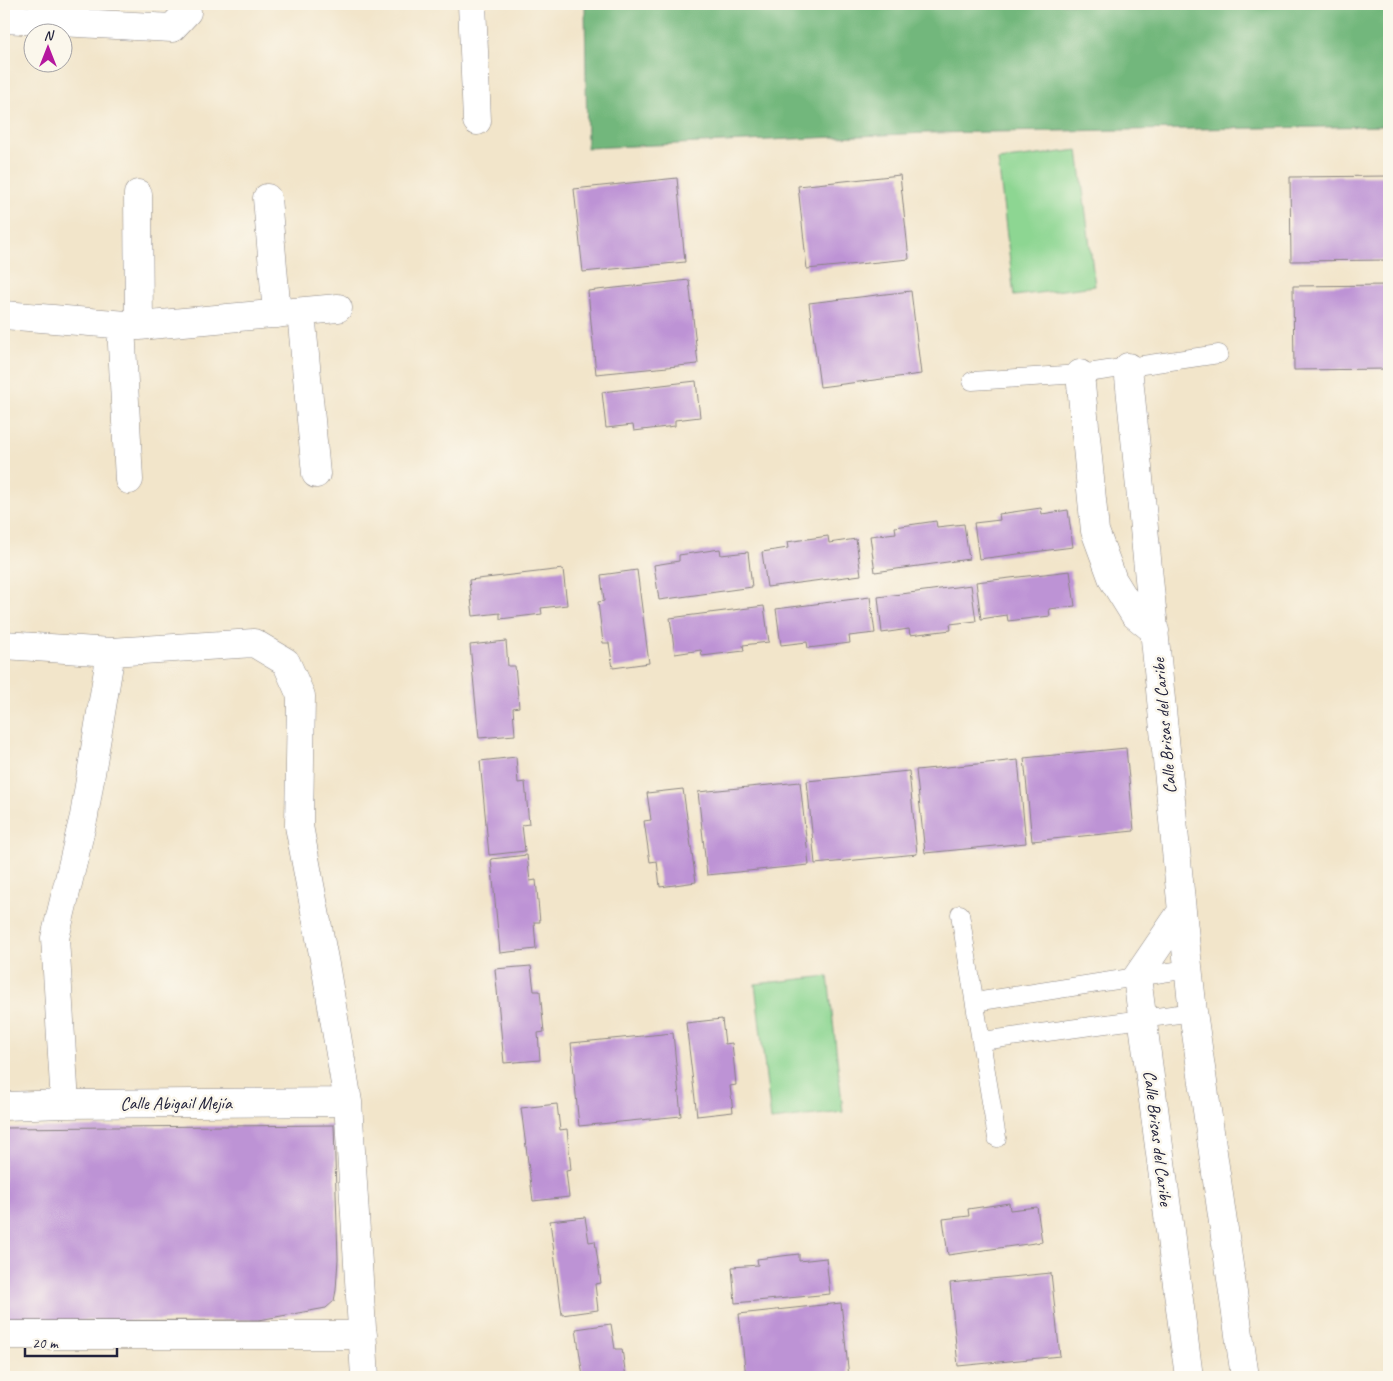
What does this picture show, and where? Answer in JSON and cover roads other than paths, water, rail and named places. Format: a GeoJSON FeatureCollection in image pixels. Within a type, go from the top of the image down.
{"type":"FeatureCollection","features":[{"type":"Feature","properties":{"kind":"street"},"geometry":{"type":"LineString","coordinates":[[4,19],[172,28],[187,12],[186,4]]}},
{"type":"Feature","properties":{"kind":"street"},"geometry":{"type":"LineString","coordinates":[[472,4],[477,121]]}},
{"type":"Feature","properties":{"kind":"street"},"geometry":{"type":"LineString","coordinates":[[129,480],[130,326],[138,194]]}},
{"type":"Feature","properties":{"kind":"street"},"geometry":{"type":"LineString","coordinates":[[267,198],[289,313],[316,474]]}},
{"type":"Feature","properties":{"kind":"street"},"geometry":{"type":"LineString","coordinates":[[4,315],[130,326],[338,308]]}},
{"type":"Feature","properties":{"kind":"street","name":"Calle Brisas del Caribe"},"geometry":{"type":"LineString","coordinates":[[1128,367],[1188,969],[1245,1377]]}},
{"type":"Feature","properties":{"kind":"street"},"geometry":{"type":"LineString","coordinates":[[1080,374],[1095,531],[1113,580],[1134,614],[1155,631]]}},
{"type":"Feature","properties":{"kind":"street"},"geometry":{"type":"LineString","coordinates":[[4,645],[111,652],[254,642],[286,662],[301,696],[299,826],[348,1102],[365,1377]]}},
{"type":"Feature","properties":{"kind":"street"},"geometry":{"type":"LineString","coordinates":[[66,1104],[55,938],[84,816],[111,652]]}},
{"type":"Feature","properties":{"kind":"street"},"geometry":{"type":"LineString","coordinates":[[1137,977],[1182,911]]}},
{"type":"Feature","properties":{"kind":"street","name":"Calle Brisas del Caribe"},"geometry":{"type":"LineString","coordinates":[[1137,977],[1189,1377]]}},
{"type":"Feature","properties":{"kind":"street","name":"Calle Abigail Mejía"},"geometry":{"type":"LineString","coordinates":[[4,1106],[348,1102]]}},
{"type":"Feature","properties":{"kind":"street"},"geometry":{"type":"LineString","coordinates":[[4,1335],[363,1335]]}},
{"type":"Feature","properties":{"kind":"lane"},"geometry":{"type":"LineString","coordinates":[[972,381],[1080,374],[1219,354]]}},
{"type":"Feature","properties":{"kind":"lane"},"geometry":{"type":"LineString","coordinates":[[960,914],[997,1138]]}},
{"type":"Feature","properties":{"kind":"lane"},"geometry":{"type":"LineString","coordinates":[[975,1002],[1188,969]]}},
{"type":"Feature","properties":{"kind":"lane"},"geometry":{"type":"LineString","coordinates":[[982,1041],[1193,1012]]}}]}
